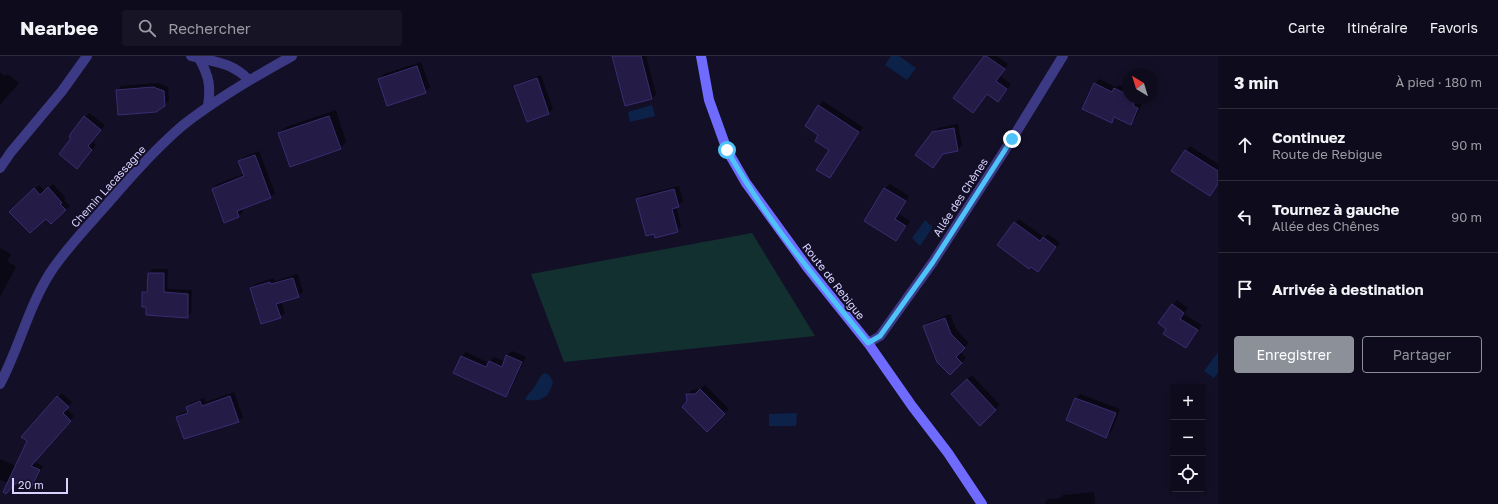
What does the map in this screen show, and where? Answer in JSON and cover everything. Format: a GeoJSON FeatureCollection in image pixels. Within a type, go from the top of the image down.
{"type":"FeatureCollection","features":[{"type":"Feature","properties":{"kind":"street"},"geometry":{"type":"LineString","coordinates":[[0,168],[87,56]]}},
{"type":"Feature","properties":{"kind":"street","name":"Chemin Lacassagne"},"geometry":{"type":"LineString","coordinates":[[0,384],[37,297],[50,272],[68,248],[154,153],[181,127],[208,106],[249,80],[292,56]]}},
{"type":"Feature","properties":{"kind":"street","name":"Route de Rebigue"},"geometry":{"type":"LineString","coordinates":[[701,56],[709,100],[727,150],[746,184],[807,267],[868,343],[912,406],[948,453],[982,504]]}},
{"type":"Feature","properties":{"kind":"street","name":"Allée des Chênes"},"geometry":{"type":"LineString","coordinates":[[868,343],[880,336],[933,262],[1063,56]]}},
{"type":"Feature","properties":{"kind":"street"},"geometry":{"type":"LineString","coordinates":[[195,57],[228,64],[249,80]]}},
{"type":"Feature","properties":{"kind":"street"},"geometry":{"type":"LineString","coordinates":[[195,57],[209,80],[210,91],[208,106]]}},
{"type":"Feature","properties":{"kind":"green space"},"geometry":{"type":"Polygon","coordinates":[[[752,233],[815,336],[564,362],[531,274],[752,233]]]}},
{"type":"Feature","properties":{"kind":"water"},"geometry":{"type":"Polygon","coordinates":[[[891,56],[899,56],[916,68],[907,80],[885,65],[891,56]]]}},
{"type":"Feature","properties":{"kind":"water"},"geometry":{"type":"Polygon","coordinates":[[[652,105],[655,116],[630,122],[628,112],[652,105]]]}},
{"type":"Feature","properties":{"kind":"water"},"geometry":{"type":"Polygon","coordinates":[[[925,220],[933,227],[920,246],[912,238],[925,220]]]}},
{"type":"Feature","properties":{"kind":"water"},"geometry":{"type":"Polygon","coordinates":[[[1218,352],[1218,373],[1214,378],[1204,371],[1218,352]]]}},
{"type":"Feature","properties":{"kind":"water"},"geometry":{"type":"Polygon","coordinates":[[[544,373],[548,374],[553,381],[550,391],[544,398],[525,400],[527,395],[544,373]]]}},
{"type":"Feature","properties":{"kind":"water"},"geometry":{"type":"Polygon","coordinates":[[[797,413],[796,426],[769,426],[769,414],[797,413]]]}},
{"type":"Feature","properties":{"kind":"building"},"geometry":{"type":"Polygon","coordinates":[[[612,56],[641,56],[652,99],[625,106],[612,56]]]}},
{"type":"Feature","properties":{"kind":"building"},"geometry":{"type":"Polygon","coordinates":[[[984,56],[1005,69],[996,81],[1007,89],[998,102],[987,94],[973,113],[953,98],[984,56]]]}},
{"type":"Feature","properties":{"kind":"building"},"geometry":{"type":"Polygon","coordinates":[[[417,66],[426,93],[387,106],[378,79],[417,66]]]}},
{"type":"Feature","properties":{"kind":"building"},"geometry":{"type":"Polygon","coordinates":[[[537,78],[549,114],[527,122],[514,86],[537,78]]]}},
{"type":"Feature","properties":{"kind":"building"},"geometry":{"type":"Polygon","coordinates":[[[1094,83],[1112,92],[1114,88],[1122,92],[1122,104],[1134,104],[1133,106],[1138,108],[1131,125],[1114,117],[1112,123],[1082,109],[1094,83]]]}},
{"type":"Feature","properties":{"kind":"building"},"geometry":{"type":"Polygon","coordinates":[[[153,87],[164,91],[165,106],[156,112],[118,115],[116,90],[153,87]]]}},
{"type":"Feature","properties":{"kind":"building"},"geometry":{"type":"Polygon","coordinates":[[[818,105],[859,132],[830,178],[816,170],[829,150],[815,141],[818,135],[805,126],[818,105]]]}},
{"type":"Feature","properties":{"kind":"building"},"geometry":{"type":"Polygon","coordinates":[[[84,116],[101,130],[88,146],[92,150],[77,169],[59,154],[71,138],[69,137],[71,133],[84,116]]]}},
{"type":"Feature","properties":{"kind":"building"},"geometry":{"type":"Polygon","coordinates":[[[329,116],[341,149],[290,167],[278,133],[329,116]]]}},
{"type":"Feature","properties":{"kind":"building"},"geometry":{"type":"Polygon","coordinates":[[[954,128],[958,151],[943,154],[933,168],[915,155],[932,132],[954,128]]]}},
{"type":"Feature","properties":{"kind":"building"},"geometry":{"type":"Polygon","coordinates":[[[1185,150],[1218,171],[1218,184],[1210,196],[1171,171],[1185,150]]]}},
{"type":"Feature","properties":{"kind":"building"},"geometry":{"type":"Polygon","coordinates":[[[255,155],[271,198],[237,211],[239,217],[224,223],[212,189],[244,176],[238,161],[255,155]]]}},
{"type":"Feature","properties":{"kind":"building"},"geometry":{"type":"Polygon","coordinates":[[[48,187],[66,210],[51,224],[46,219],[30,233],[9,212],[34,188],[40,195],[48,187]]]}},
{"type":"Feature","properties":{"kind":"building"},"geometry":{"type":"Polygon","coordinates":[[[884,188],[906,201],[895,219],[906,226],[896,241],[864,221],[884,188]]]}},
{"type":"Feature","properties":{"kind":"building"},"geometry":{"type":"Polygon","coordinates":[[[674,189],[679,207],[672,209],[678,232],[655,238],[654,234],[646,236],[636,199],[674,189]]]}},
{"type":"Feature","properties":{"kind":"building"},"geometry":{"type":"Polygon","coordinates":[[[1014,222],[1040,241],[1043,237],[1056,247],[1038,272],[1031,267],[1029,269],[997,245],[1014,222]]]}},
{"type":"Feature","properties":{"kind":"building"},"geometry":{"type":"Polygon","coordinates":[[[148,273],[164,273],[164,292],[188,294],[188,318],[146,315],[146,307],[142,307],[142,292],[147,292],[148,273]]]}},
{"type":"Feature","properties":{"kind":"building"},"geometry":{"type":"Polygon","coordinates":[[[293,278],[299,297],[276,304],[281,318],[261,324],[250,288],[270,282],[271,284],[293,278]]]}},
{"type":"Feature","properties":{"kind":"building"},"geometry":{"type":"Polygon","coordinates":[[[1172,304],[1184,313],[1180,319],[1198,330],[1186,348],[1163,334],[1166,329],[1158,323],[1172,304]]]}},
{"type":"Feature","properties":{"kind":"building"},"geometry":{"type":"Polygon","coordinates":[[[945,318],[951,334],[965,348],[956,357],[962,363],[950,375],[937,362],[923,326],[945,318]]]}},
{"type":"Feature","properties":{"kind":"building"},"geometry":{"type":"Polygon","coordinates":[[[506,355],[522,362],[506,397],[453,373],[461,356],[486,367],[489,361],[502,367],[506,355]]]}},
{"type":"Feature","properties":{"kind":"building"},"geometry":{"type":"Polygon","coordinates":[[[967,379],[996,410],[980,426],[951,394],[967,379]]]}},
{"type":"Feature","properties":{"kind":"building"},"geometry":{"type":"Polygon","coordinates":[[[700,389],[725,414],[707,432],[682,407],[687,401],[686,394],[695,394],[700,389]]]}},
{"type":"Feature","properties":{"kind":"building"},"geometry":{"type":"Polygon","coordinates":[[[57,396],[69,407],[63,413],[71,421],[31,466],[40,470],[30,490],[16,483],[6,494],[3,492],[27,441],[21,437],[57,396]]]}},
{"type":"Feature","properties":{"kind":"building"},"geometry":{"type":"Polygon","coordinates":[[[230,396],[239,422],[184,439],[176,417],[188,413],[186,407],[200,401],[202,406],[230,396]]]}},
{"type":"Feature","properties":{"kind":"building"},"geometry":{"type":"Polygon","coordinates":[[[1075,398],[1116,413],[1106,438],[1066,420],[1075,398]]]}},
{"type":"Feature","properties":{"kind":"route"},"geometry":{"type":"LineString","coordinates":[[727,150],[746,184],[807,267],[868,343],[880,336],[933,262],[1012,139]]}}]}
